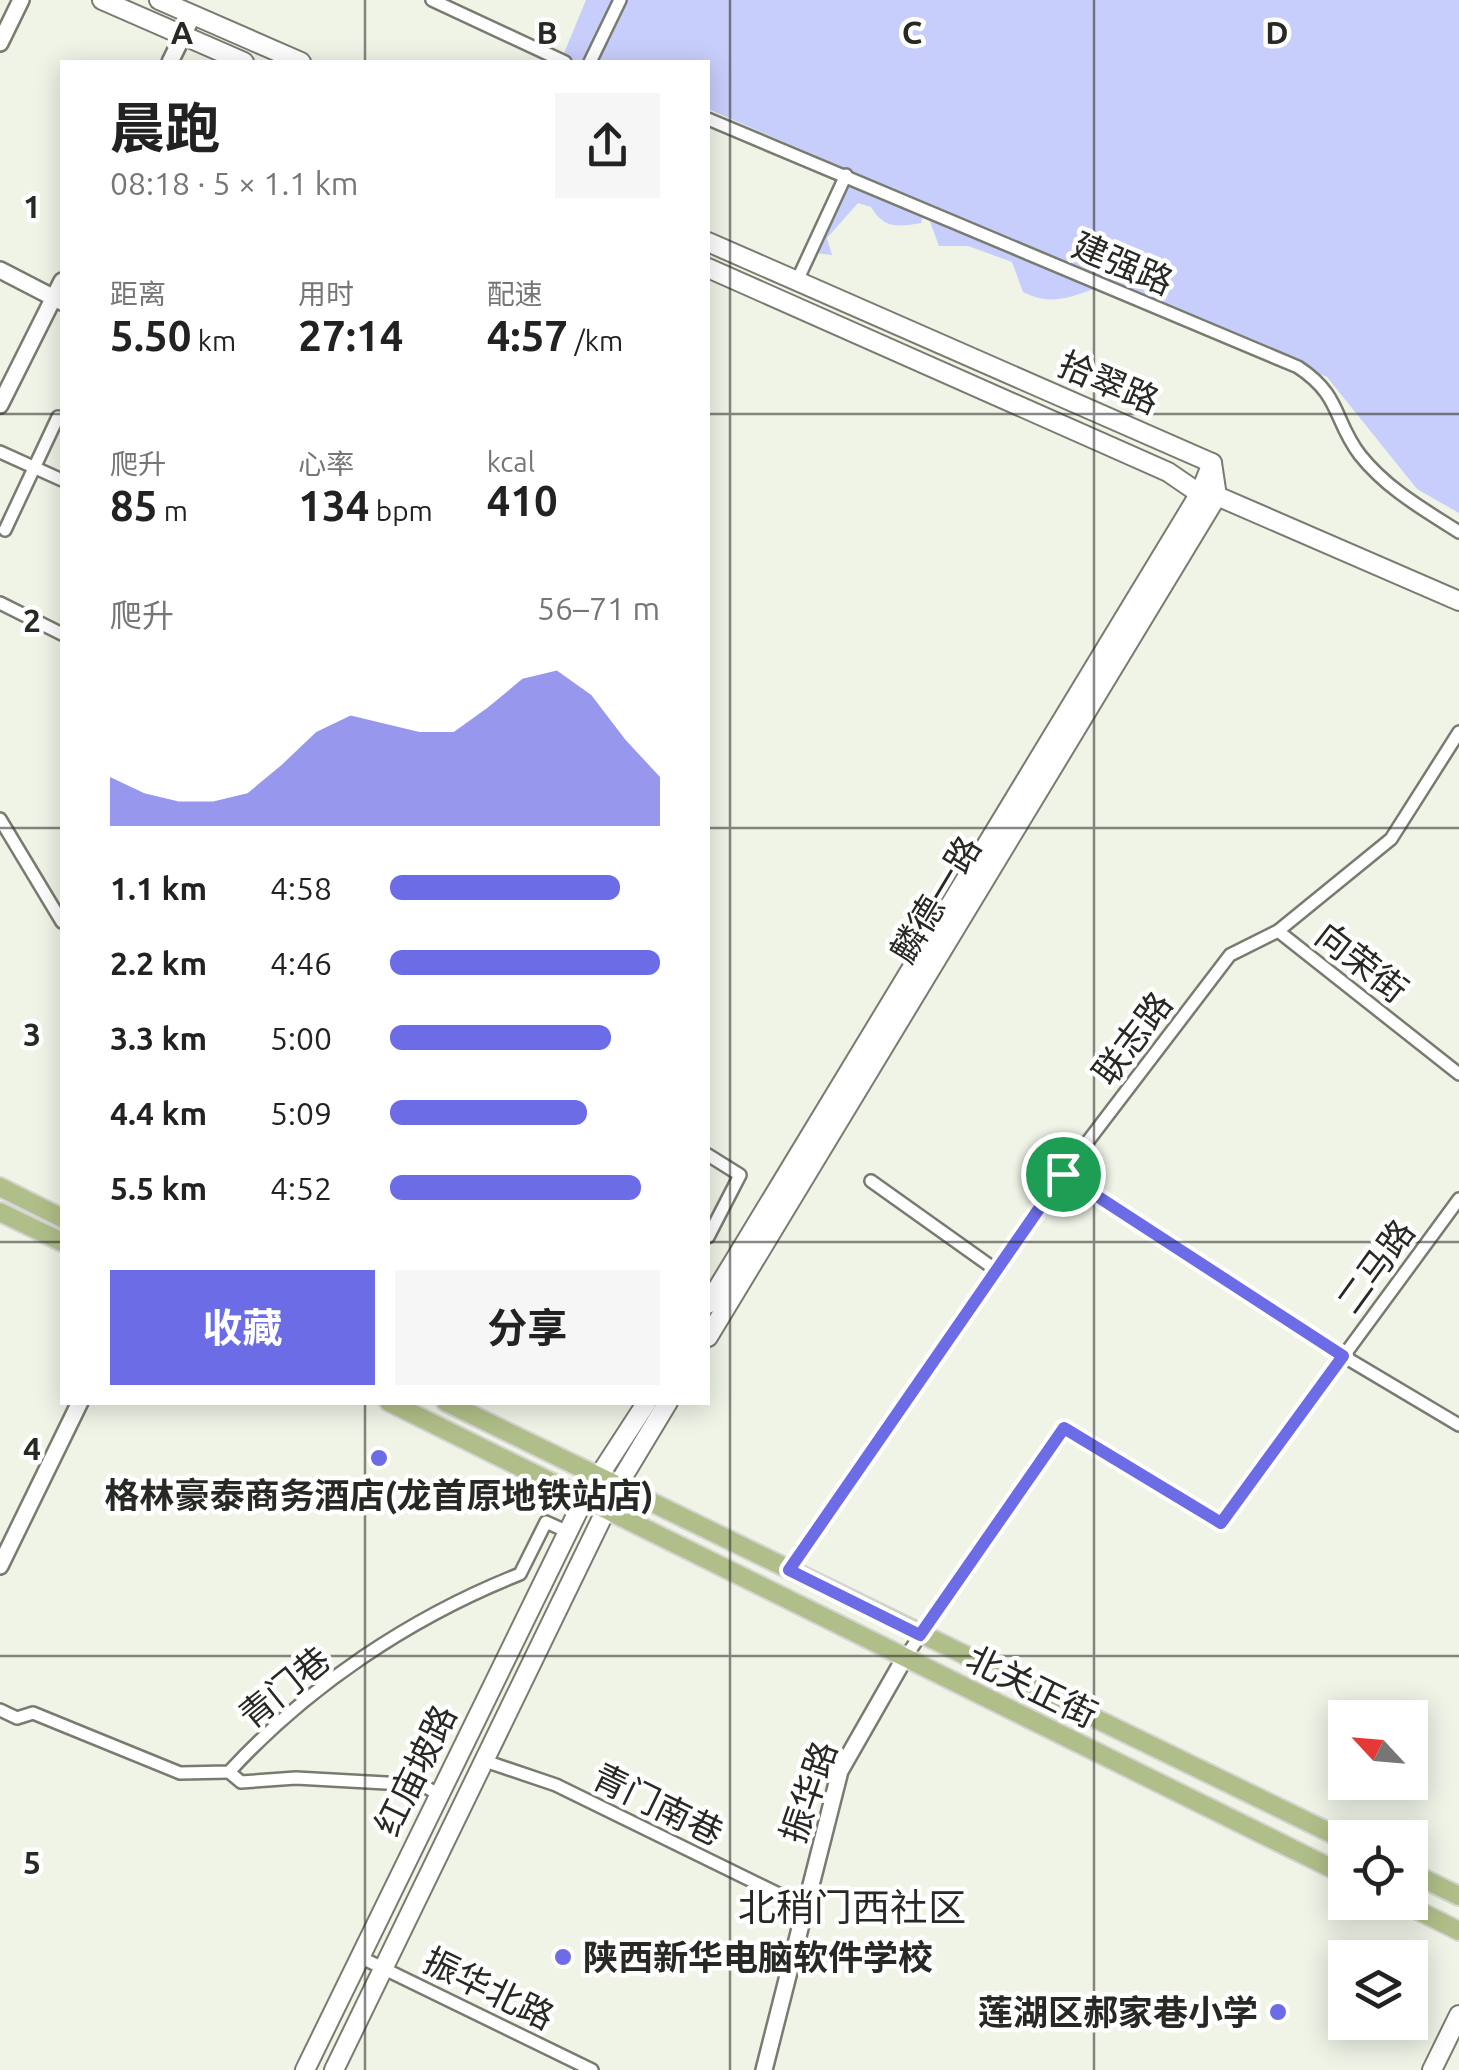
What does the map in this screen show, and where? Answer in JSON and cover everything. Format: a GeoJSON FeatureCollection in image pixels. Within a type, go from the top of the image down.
{"type":"FeatureCollection","features":[{"type":"Feature","properties":{"kind":"main road"},"geometry":{"type":"LineString","coordinates":[[102,0],[239,60]]}},
{"type":"Feature","properties":{"kind":"main road"},"geometry":{"type":"LineString","coordinates":[[159,0],[198,8],[296,60]]}},
{"type":"Feature","properties":{"kind":"main road","name":"拾翠路"},"geometry":{"type":"LineString","coordinates":[[710,243],[1212,463]]}},
{"type":"Feature","properties":{"kind":"main road","name":"拾翠路"},"geometry":{"type":"LineString","coordinates":[[710,269],[1168,472],[1210,498],[1459,612]]}},
{"type":"Feature","properties":{"kind":"main road","name":"麟德一路"},"geometry":{"type":"LineString","coordinates":[[710,1334],[1210,498],[1212,463]]}},
{"type":"Feature","properties":{"kind":"main road","name":"拾翠路"},"geometry":{"type":"LineString","coordinates":[[1210,498],[1459,601]]}},
{"type":"Feature","properties":{"kind":"main road","name":"麟德一路"},"geometry":{"type":"LineString","coordinates":[[710,1301],[1210,498]]}},
{"type":"Feature","properties":{"kind":"main road"},"geometry":{"type":"LineString","coordinates":[[0,1187],[60,1217]]}},
{"type":"Feature","properties":{"kind":"main road"},"geometry":{"type":"LineString","coordinates":[[0,1212],[60,1241]]}},
{"type":"Feature","properties":{"kind":"main road","name":"北关正街"},"geometry":{"type":"LineString","coordinates":[[395,1405],[1328,1867]]}},
{"type":"Feature","properties":{"kind":"main road","name":"北关正街"},"geometry":{"type":"LineString","coordinates":[[452,1405],[1328,1832]]}},
{"type":"Feature","properties":{"kind":"main road"},"geometry":{"type":"LineString","coordinates":[[606,1511],[609,1481],[645,1405]]}},
{"type":"Feature","properties":{"kind":"main road"},"geometry":{"type":"LineString","coordinates":[[584,1499],[609,1481],[666,1405]]}},
{"type":"Feature","properties":{"kind":"main road","name":"红庙坡路"},"geometry":{"type":"LineString","coordinates":[[305,2070],[584,1499]]}},
{"type":"Feature","properties":{"kind":"main road","name":"红庙坡路"},"geometry":{"type":"LineString","coordinates":[[334,2070],[606,1511]]}},
{"type":"Feature","properties":{"kind":"main road"},"geometry":{"type":"LineString","coordinates":[[1428,1881],[1459,1896]]}},
{"type":"Feature","properties":{"kind":"main road"},"geometry":{"type":"LineString","coordinates":[[1428,1916],[1459,1931]]}},
{"type":"Feature","properties":{"kind":"main road"},"geometry":{"type":"LineString","coordinates":[[1432,2070],[1459,2016]]}},
{"type":"Feature","properties":{"kind":"main road"},"geometry":{"type":"LineString","coordinates":[[1445,2070],[1459,2042]]}},
{"type":"Feature","properties":{"kind":"street"},"geometry":{"type":"LineString","coordinates":[[0,43],[21,0]]}},
{"type":"Feature","properties":{"kind":"street"},"geometry":{"type":"LineString","coordinates":[[432,0],[561,60]]}},
{"type":"Feature","properties":{"kind":"street"},"geometry":{"type":"LineString","coordinates":[[591,60],[620,0]]}},
{"type":"Feature","properties":{"kind":"street"},"geometry":{"type":"LineString","coordinates":[[171,60],[198,8]]}},
{"type":"Feature","properties":{"kind":"street","name":"建强路"},"geometry":{"type":"LineString","coordinates":[[710,120],[1298,367],[1324,384],[1358,452],[1394,490],[1459,532]]}},
{"type":"Feature","properties":{"kind":"street"},"geometry":{"type":"LineString","coordinates":[[796,282],[846,176]]}},
{"type":"Feature","properties":{"kind":"street"},"geometry":{"type":"LineString","coordinates":[[0,270],[58,300],[0,406]]}},
{"type":"Feature","properties":{"kind":"street"},"geometry":{"type":"LineString","coordinates":[[5,530],[58,416]]}},
{"type":"Feature","properties":{"kind":"street"},"geometry":{"type":"LineString","coordinates":[[0,452],[60,479]]}},
{"type":"Feature","properties":{"kind":"street"},"geometry":{"type":"LineString","coordinates":[[0,603],[60,633]]}},
{"type":"Feature","properties":{"kind":"street","name":"联志路"},"geometry":{"type":"LineString","coordinates":[[789,1570],[1063,1174],[1230,955],[1278,931],[1391,839],[1459,732]]}},
{"type":"Feature","properties":{"kind":"street"},"geometry":{"type":"LineString","coordinates":[[0,819],[60,919]]}},
{"type":"Feature","properties":{"kind":"street","name":"向荣街"},"geometry":{"type":"LineString","coordinates":[[1278,931],[1459,1074]]}},
{"type":"Feature","properties":{"kind":"street"},"geometry":{"type":"LineString","coordinates":[[710,1156],[740,1175],[710,1233]]}},
{"type":"Feature","properties":{"kind":"street"},"geometry":{"type":"LineString","coordinates":[[1063,1174],[1343,1356],[1459,1425]]}},
{"type":"Feature","properties":{"kind":"street"},"geometry":{"type":"LineString","coordinates":[[872,1182],[996,1270]]}},
{"type":"Feature","properties":{"kind":"street","name":"二马路"},"geometry":{"type":"LineString","coordinates":[[904,1659],[1064,1428],[1221,1523],[1459,1199]]}},
{"type":"Feature","properties":{"kind":"street"},"geometry":{"type":"LineString","coordinates":[[1,1563],[79,1405]]}},
{"type":"Feature","properties":{"kind":"street","name":"青门巷"},"geometry":{"type":"LineString","coordinates":[[0,1710],[18,1718],[33,1713],[180,1773],[229,1772],[266,1732],[361,1659],[463,1597],[520,1574],[546,1522],[568,1532]]}},
{"type":"Feature","properties":{"kind":"street","name":"振华路"},"geometry":{"type":"LineString","coordinates":[[764,2070],[840,1771],[904,1659]]}},
{"type":"Feature","properties":{"kind":"street","name":"青门南巷"},"geometry":{"type":"LineString","coordinates":[[485,1761],[556,1785],[803,1906]]}},
{"type":"Feature","properties":{"kind":"street"},"geometry":{"type":"LineString","coordinates":[[229,1772],[240,1782],[296,1778],[422,1786],[440,1795]]}},
{"type":"Feature","properties":{"kind":"street","name":"振华北路"},"geometry":{"type":"LineString","coordinates":[[360,1957],[592,2070]]}},
{"type":"Feature","properties":{"kind":"shaded area"},"geometry":{"type":"Polygon","coordinates":[[[586,0],[1459,0],[1459,513],[1417,489],[1327,377],[710,110],[710,60],[562,58],[586,0]]]}},
{"type":"Feature","properties":{"kind":"shaded area"},"geometry":{"type":"Polygon","coordinates":[[[847,182],[923,215],[921,223],[892,225],[871,207],[858,203],[827,238],[832,255],[814,253],[847,182]]]}},
{"type":"Feature","properties":{"kind":"shaded area"},"geometry":{"type":"Polygon","coordinates":[[[929,219],[1096,288],[1060,299],[1042,299],[1023,292],[1012,262],[968,246],[939,246],[929,219]]]}},
{"type":"Feature","properties":{"kind":"place","name":"格林豪泰商务酒店(龙首原地铁站店)"},"geometry":{"type":"Point","coordinates":[379,1458]}},
{"type":"Feature","properties":{"kind":"place","name":"陕西新华电脑软件学校"},"geometry":{"type":"Point","coordinates":[563,1957]}},
{"type":"Feature","properties":{"kind":"place","name":"莲湖区郝家巷小学"},"geometry":{"type":"Point","coordinates":[1278,2012]}},
{"type":"Feature","properties":{"kind":"district","name":"北稍门西社区"},"geometry":{"type":"Point","coordinates":[852,1907]}},
{"type":"Feature","properties":{"kind":"route"},"geometry":{"type":"LineString","coordinates":[[1063,1174],[1343,1356],[1221,1523],[1064,1428],[920,1635],[789,1570],[1063,1174]]}}]}
